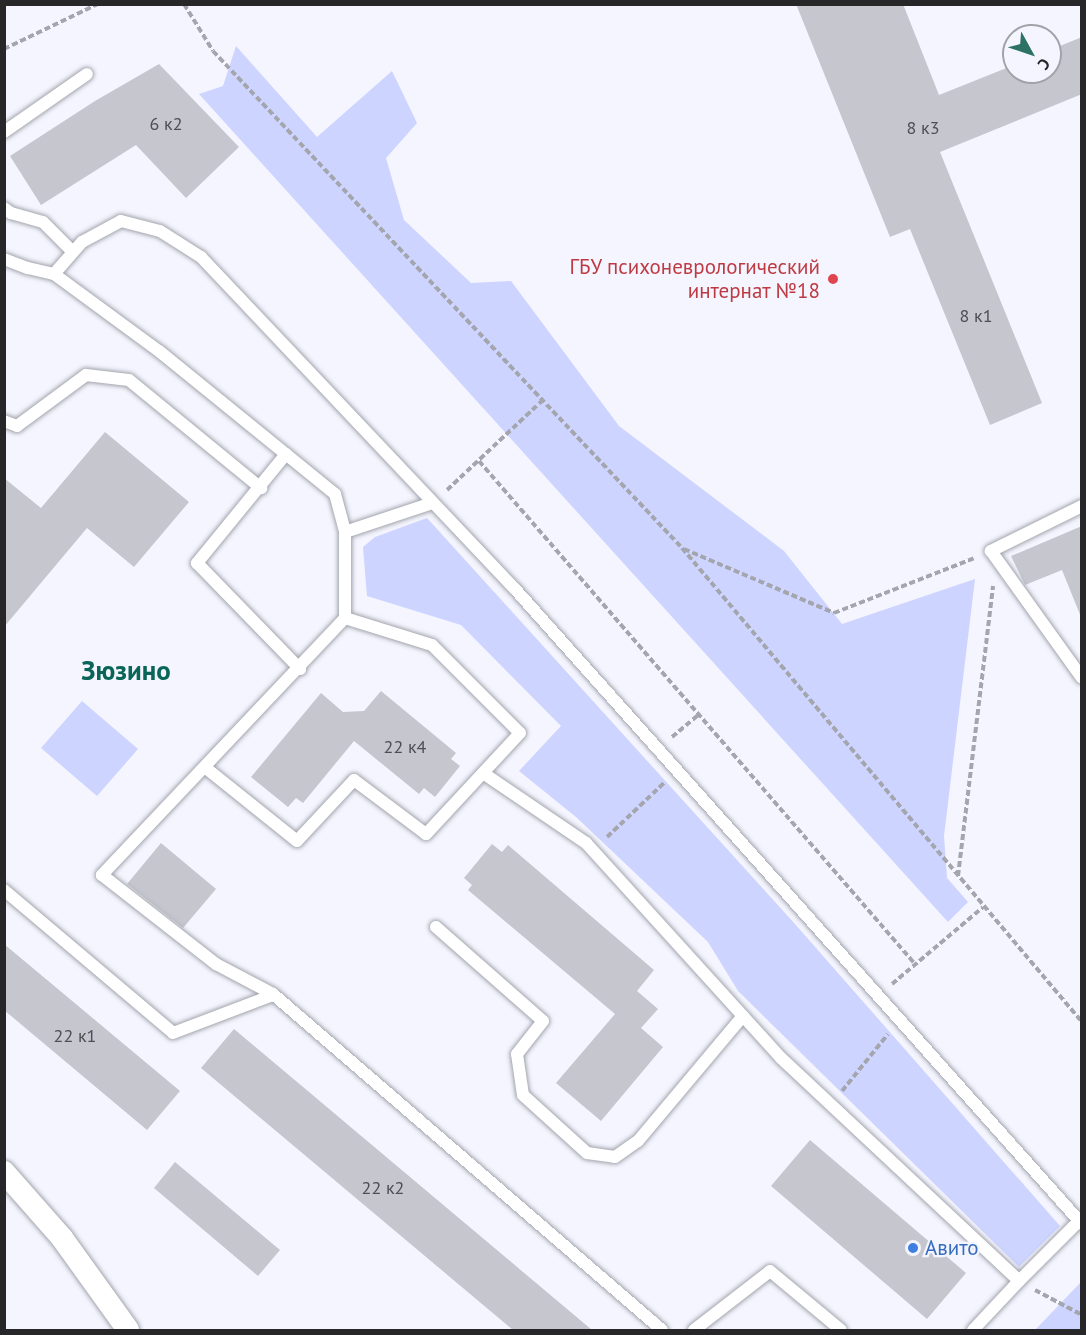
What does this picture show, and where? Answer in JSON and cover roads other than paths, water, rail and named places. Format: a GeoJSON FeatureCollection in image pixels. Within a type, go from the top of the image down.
{"type":"FeatureCollection","features":[{"type":"Feature","properties":{"kind":"street"},"geometry":{"type":"LineString","coordinates":[[4,1172],[62,1238],[128,1330]]}},
{"type":"Feature","properties":{"kind":"lane"},"geometry":{"type":"LineString","coordinates":[[4,132],[87,74]]}},
{"type":"Feature","properties":{"kind":"lane"},"geometry":{"type":"LineString","coordinates":[[4,208],[11,213],[43,222],[73,252]]}},
{"type":"Feature","properties":{"kind":"lane"},"geometry":{"type":"LineString","coordinates":[[54,274],[82,242],[121,221],[160,231],[201,257],[515,589],[1080,1223],[1019,1281],[973,1330]]}},
{"type":"Feature","properties":{"kind":"lane"},"geometry":{"type":"LineString","coordinates":[[4,259],[27,268],[54,274],[159,351],[335,494],[345,532],[345,618],[300,669],[102,875],[216,964],[273,995],[662,1330]]}},
{"type":"Feature","properties":{"kind":"lane"},"geometry":{"type":"LineString","coordinates":[[4,421],[17,426],[86,375],[129,380],[261,488]]}},
{"type":"Feature","properties":{"kind":"lane"},"geometry":{"type":"LineString","coordinates":[[286,454],[261,488],[197,563],[300,669]]}},
{"type":"Feature","properties":{"kind":"lane"},"geometry":{"type":"LineString","coordinates":[[345,532],[432,503]]}},
{"type":"Feature","properties":{"kind":"lane"},"geometry":{"type":"LineString","coordinates":[[1082,506],[991,551],[1082,678]]}},
{"type":"Feature","properties":{"kind":"lane"},"geometry":{"type":"LineString","coordinates":[[206,768],[297,841],[354,780],[426,834],[520,733],[432,645],[345,618]]}},
{"type":"Feature","properties":{"kind":"lane"},"geometry":{"type":"LineString","coordinates":[[483,773],[593,850],[781,1058],[1019,1281]]}},
{"type":"Feature","properties":{"kind":"lane"},"geometry":{"type":"LineString","coordinates":[[4,890],[173,1033],[273,995]]}},
{"type":"Feature","properties":{"kind":"lane"},"geometry":{"type":"LineString","coordinates":[[436,927],[543,1021],[518,1054],[523,1095],[587,1153],[615,1157],[638,1141],[743,1016]]}},
{"type":"Feature","properties":{"kind":"lane"},"geometry":{"type":"LineString","coordinates":[[694,1330],[770,1270],[841,1330]]}},
{"type":"Feature","properties":{"kind":"place","name":"ГБУ психоневрологический интернат №18"},"geometry":{"type":"Point","coordinates":[833,279]}},
{"type":"Feature","properties":{"kind":"place","name":"Авито"},"geometry":{"type":"Point","coordinates":[913,1248]}},
{"type":"Feature","properties":{"kind":"district","name":"Зюзино"},"geometry":{"type":"Point","coordinates":[126,671]}}]}
